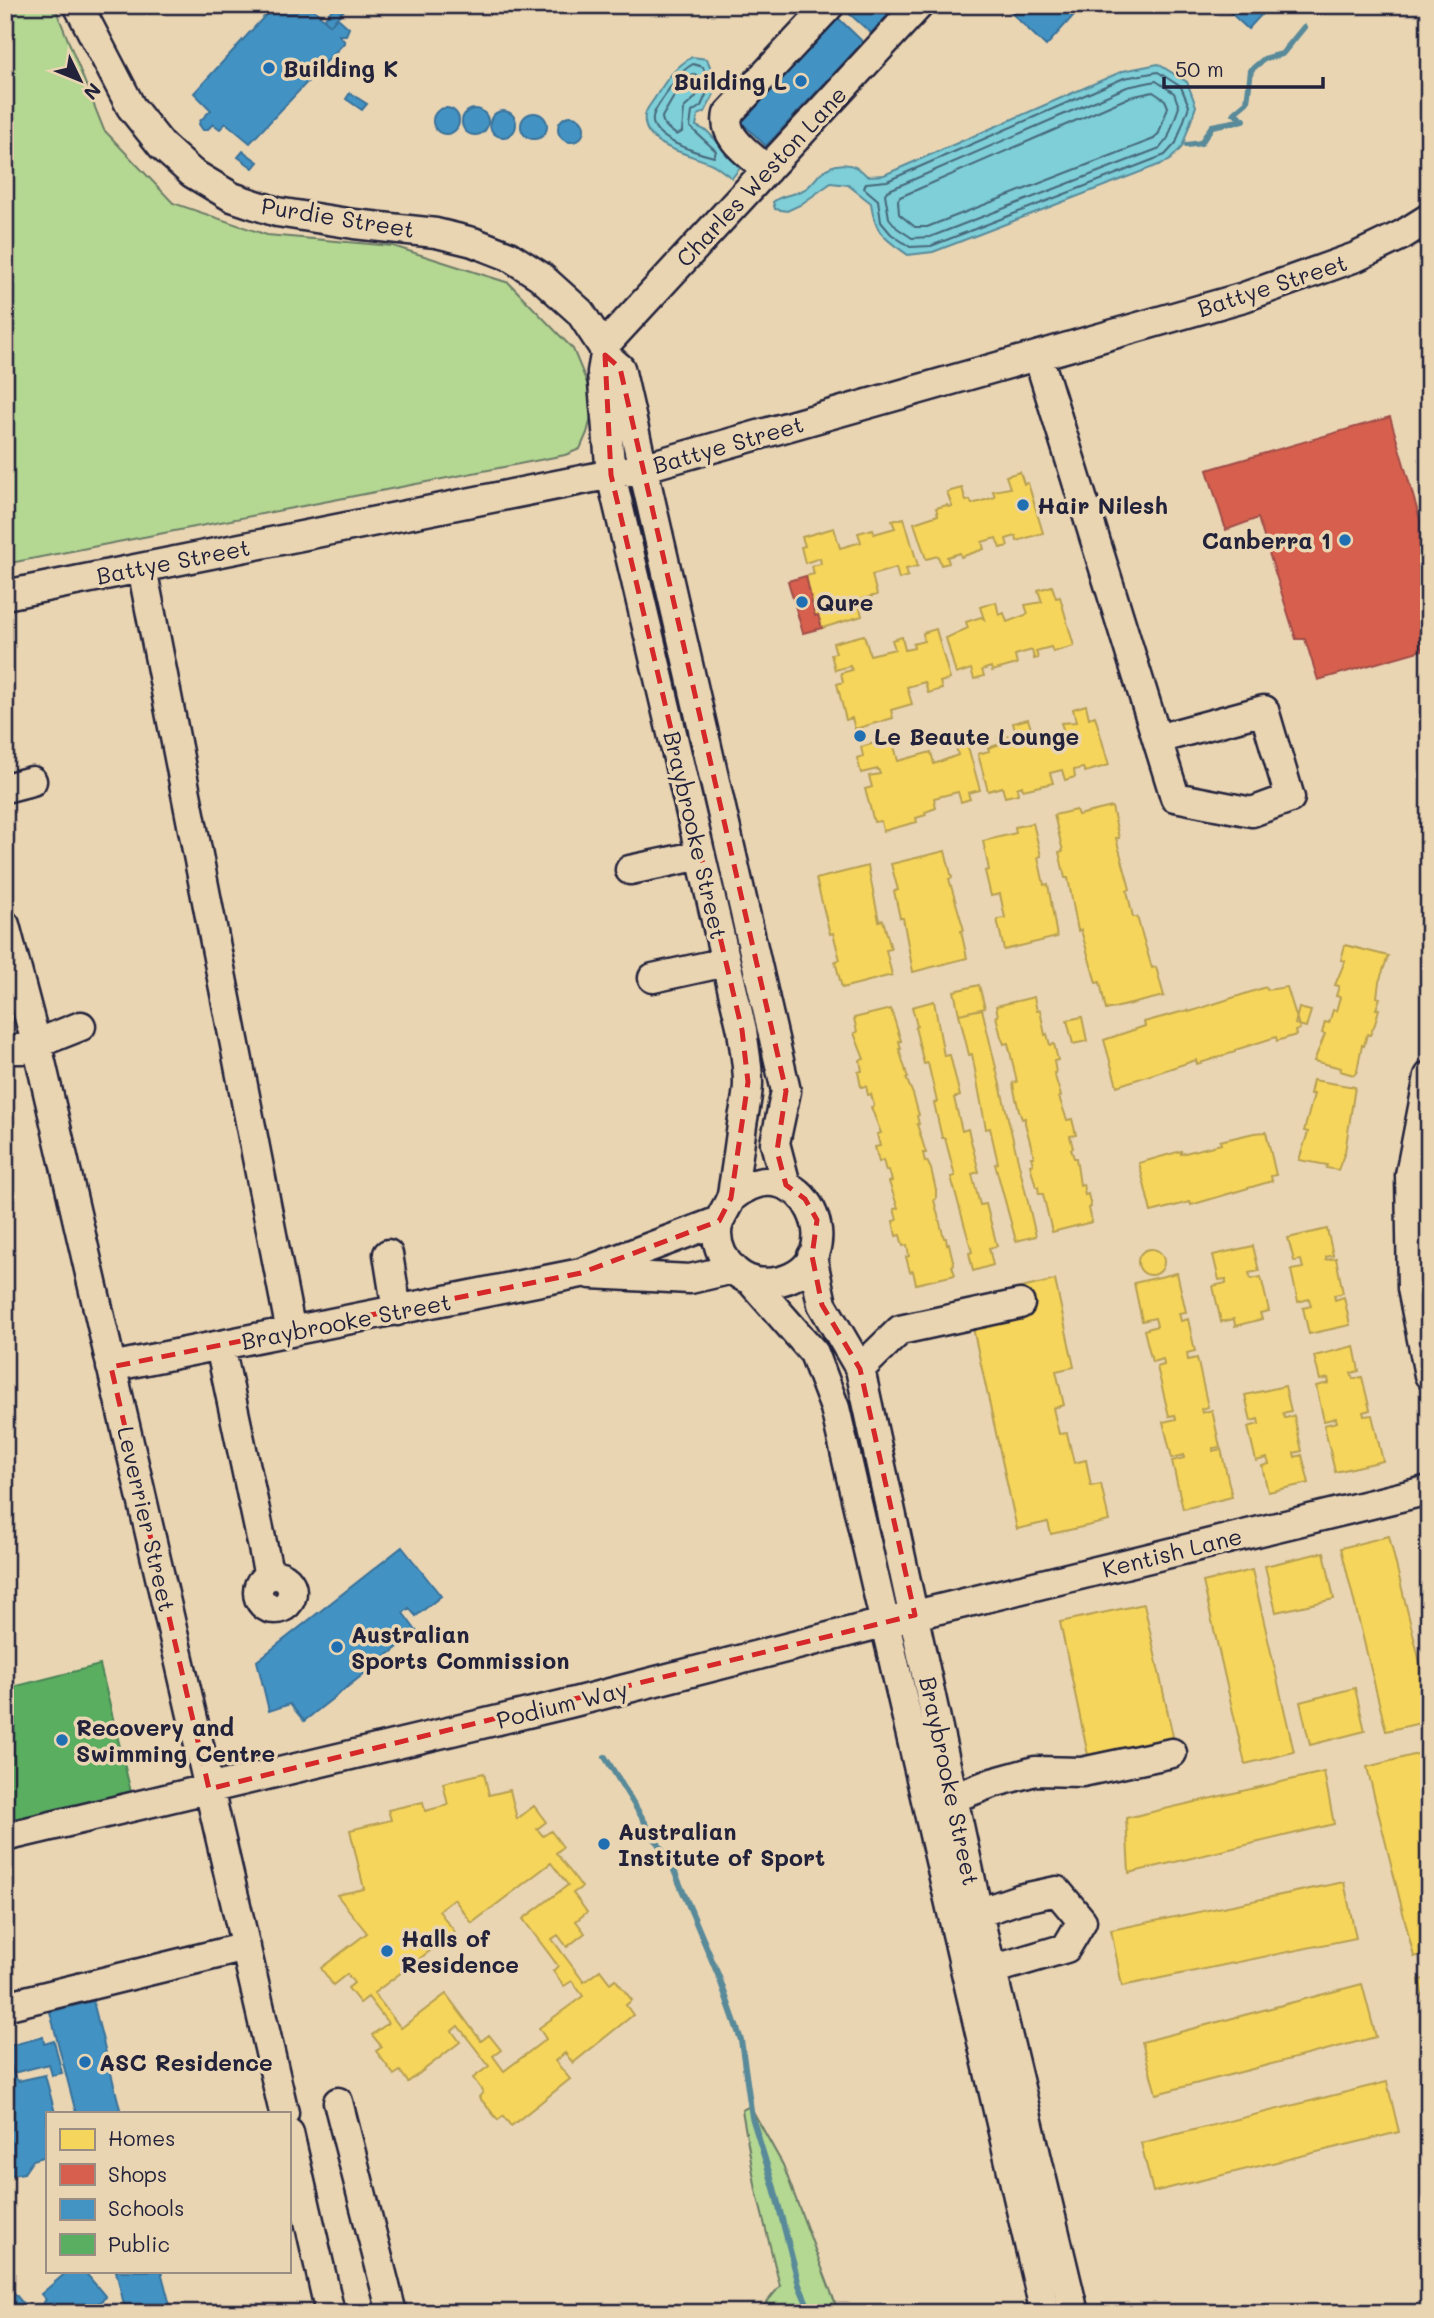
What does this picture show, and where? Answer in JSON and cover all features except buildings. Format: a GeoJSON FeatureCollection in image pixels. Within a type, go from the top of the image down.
{"type":"FeatureCollection","features":[{"type":"Feature","properties":{"kind":"street","name":"Purdie Street"},"geometry":{"type":"LineString","coordinates":[[78,5],[131,107],[162,146],[192,173],[233,197],[277,212],[436,233],[509,256],[540,276],[580,312],[604,351],[620,368],[642,468]]}},
{"type":"Feature","properties":{"kind":"street"},"geometry":{"type":"LineString","coordinates":[[767,170],[729,134],[725,124],[728,114],[830,5]]}},
{"type":"Feature","properties":{"kind":"street","name":"Charles Weston Lane"},"geometry":{"type":"LineString","coordinates":[[604,351],[919,5]]}},
{"type":"Feature","properties":{"kind":"street","name":"Battye Street"},"geometry":{"type":"LineString","coordinates":[[5,595],[642,468],[1244,297],[1356,257],[1427,223]]}},
{"type":"Feature","properties":{"kind":"street"},"geometry":{"type":"LineString","coordinates":[[604,351],[603,372],[611,475]]}},
{"type":"Feature","properties":{"kind":"street"},"geometry":{"type":"LineString","coordinates":[[1038,356],[1175,797],[1252,813],[1290,798],[1264,710],[1157,739]]}},
{"type":"Feature","properties":{"kind":"street","name":"Braybrooke Street"},"geometry":{"type":"LineString","coordinates":[[642,468],[786,1091],[775,1143],[786,1185]]}},
{"type":"Feature","properties":{"kind":"street","name":"Braybrooke Street"},"geometry":{"type":"LineString","coordinates":[[111,1367],[581,1273],[725,1210],[748,1082],[742,1030],[611,475]]}},
{"type":"Feature","properties":{"kind":"street"},"geometry":{"type":"LineString","coordinates":[[142,568],[291,1332]]}},
{"type":"Feature","properties":{"kind":"street"},"geometry":{"type":"LineString","coordinates":[[630,870],[701,855]]}},
{"type":"Feature","properties":{"kind":"street","name":"Leverrier Street"},"geometry":{"type":"LineString","coordinates":[[5,925],[36,1043],[284,2112]]}},
{"type":"Feature","properties":{"kind":"street"},"geometry":{"type":"LineString","coordinates":[[653,978],[726,962]]}},
{"type":"Feature","properties":{"kind":"street"},"geometry":{"type":"LineString","coordinates":[[742,1030],[771,1024]]}},
{"type":"Feature","properties":{"kind":"street"},"geometry":{"type":"LineString","coordinates":[[5,1049],[23,1049],[81,1026]]}},
{"type":"Feature","properties":{"kind":"street"},"geometry":{"type":"LineString","coordinates":[[1429,1076],[1410,1175],[1412,1289],[1429,1375]]}},
{"type":"Feature","properties":{"kind":"street"},"geometry":{"type":"LineString","coordinates":[[774,1182],[786,1185],[805,1199],[817,1220],[817,1245],[812,1256],[796,1274],[786,1280],[761,1283],[742,1275],[719,1247],[717,1234],[725,1210],[750,1185],[774,1182]]}},
{"type":"Feature","properties":{"kind":"street"},"geometry":{"type":"LineString","coordinates":[[387,1254],[397,1311]]}},
{"type":"Feature","properties":{"kind":"street","name":"Braybrooke Street"},"geometry":{"type":"LineString","coordinates":[[812,1256],[822,1304],[860,1369],[978,1913],[1074,2313]]}},
{"type":"Feature","properties":{"kind":"street","name":"Braybrooke Street"},"geometry":{"type":"LineString","coordinates":[[581,1273],[690,1279],[742,1275],[814,1353],[835,1408],[1045,2313]]}},
{"type":"Feature","properties":{"kind":"street"},"geometry":{"type":"LineString","coordinates":[[860,1369],[900,1330],[1020,1304]]}},
{"type":"Feature","properties":{"kind":"street"},"geometry":{"type":"LineString","coordinates":[[220,1346],[269,1576]]}},
{"type":"Feature","properties":{"kind":"street","name":"Kentish Lane"},"geometry":{"type":"LineString","coordinates":[[915,1615],[1429,1490]]}},
{"type":"Feature","properties":{"kind":"street","name":"Podium Way"},"geometry":{"type":"LineString","coordinates":[[5,1838],[569,1703],[915,1615]]}},
{"type":"Feature","properties":{"kind":"street"},"geometry":{"type":"LineString","coordinates":[[953,1798],[992,1783],[1035,1772],[1082,1772],[1172,1753]]}},
{"type":"Feature","properties":{"kind":"street"},"geometry":{"type":"LineString","coordinates":[[978,1913],[1020,1899],[1057,1891],[1082,1921],[1066,1948],[992,1970]]}},
{"type":"Feature","properties":{"kind":"street"},"geometry":{"type":"LineString","coordinates":[[5,2006],[246,1947]]}},
{"type":"Feature","properties":{"kind":"street"},"geometry":{"type":"LineString","coordinates":[[338,2102],[392,2313]]}},
{"type":"Feature","properties":{"kind":"street"},"geometry":{"type":"LineString","coordinates":[[290,2137],[330,2313]]}},
{"type":"Feature","properties":{"kind":"highlighted area"},"geometry":{"type":"Polygon","coordinates":[[[605,355],[620,368],[786,1091],[777,1151],[786,1185],[805,1199],[817,1220],[812,1256],[822,1305],[860,1369],[915,1615],[209,1789],[111,1367],[581,1273],[719,1221],[731,1198],[748,1082],[742,1030],[611,475],[605,355]]]}},
{"type":"Feature","properties":{"kind":"green space"},"geometry":{"type":"Polygon","coordinates":[[[5,5],[54,5],[104,130],[173,203],[267,235],[393,246],[509,283],[573,349],[595,402],[580,449],[565,455],[5,564],[5,5]]]}},
{"type":"Feature","properties":{"kind":"green space"},"geometry":{"type":"Polygon","coordinates":[[[750,2106],[783,2165],[839,2313],[758,2313],[780,2286],[756,2190],[742,2110],[750,2106]]]}},
{"type":"Feature","properties":{"kind":"water"},"geometry":{"type":"Polygon","coordinates":[[[692,57],[707,59],[718,86],[705,112],[698,115],[696,126],[707,131],[726,151],[744,163],[732,178],[714,165],[659,142],[646,126],[645,115],[648,107],[672,74],[692,57]]]}},
{"type":"Feature","properties":{"kind":"water"},"geometry":{"type":"Polygon","coordinates":[[[1158,64],[1187,82],[1196,106],[1182,147],[1169,161],[933,252],[908,255],[892,244],[878,228],[871,203],[848,185],[831,183],[800,205],[787,211],[775,209],[773,202],[805,189],[831,167],[844,164],[856,167],[867,176],[884,175],[1123,71],[1158,64]]]}},
{"type":"Feature","properties":{"kind":"waterway"},"geometry":{"type":"LineString","coordinates":[[1187,145],[1201,143],[1212,126],[1244,120],[1234,113],[1247,102],[1251,70],[1264,59],[1282,54],[1304,27]]}},
{"type":"Feature","properties":{"kind":"waterway"},"geometry":{"type":"LineString","coordinates":[[605,1757],[673,1868],[719,1977],[741,2040],[752,2117],[799,2285],[811,2313]]}},
{"type":"Feature","properties":{"kind":"place","name":"Building K"},"geometry":{"type":"Point","coordinates":[269,68]}},
{"type":"Feature","properties":{"kind":"place","name":"Building L"},"geometry":{"type":"Point","coordinates":[801,81]}},
{"type":"Feature","properties":{"kind":"place","name":"Hair Nilesh"},"geometry":{"type":"Point","coordinates":[1023,505]}},
{"type":"Feature","properties":{"kind":"place","name":"Canberra 1"},"geometry":{"type":"Point","coordinates":[1345,540]}},
{"type":"Feature","properties":{"kind":"place","name":"Qure"},"geometry":{"type":"Point","coordinates":[802,602]}},
{"type":"Feature","properties":{"kind":"place","name":"Le Beaute Lounge"},"geometry":{"type":"Point","coordinates":[860,736]}},
{"type":"Feature","properties":{"kind":"place","name":"Australian Sports Commission"},"geometry":{"type":"Point","coordinates":[337,1647]}},
{"type":"Feature","properties":{"kind":"place","name":"Recovery and Swimming Centre"},"geometry":{"type":"Point","coordinates":[62,1740]}},
{"type":"Feature","properties":{"kind":"place","name":"Australian Institute of Sport"},"geometry":{"type":"Point","coordinates":[604,1844]}},
{"type":"Feature","properties":{"kind":"place","name":"Halls of Residence"},"geometry":{"type":"Point","coordinates":[387,1951]}},
{"type":"Feature","properties":{"kind":"place","name":"ASC Residence"},"geometry":{"type":"Point","coordinates":[85,2062]}}]}
